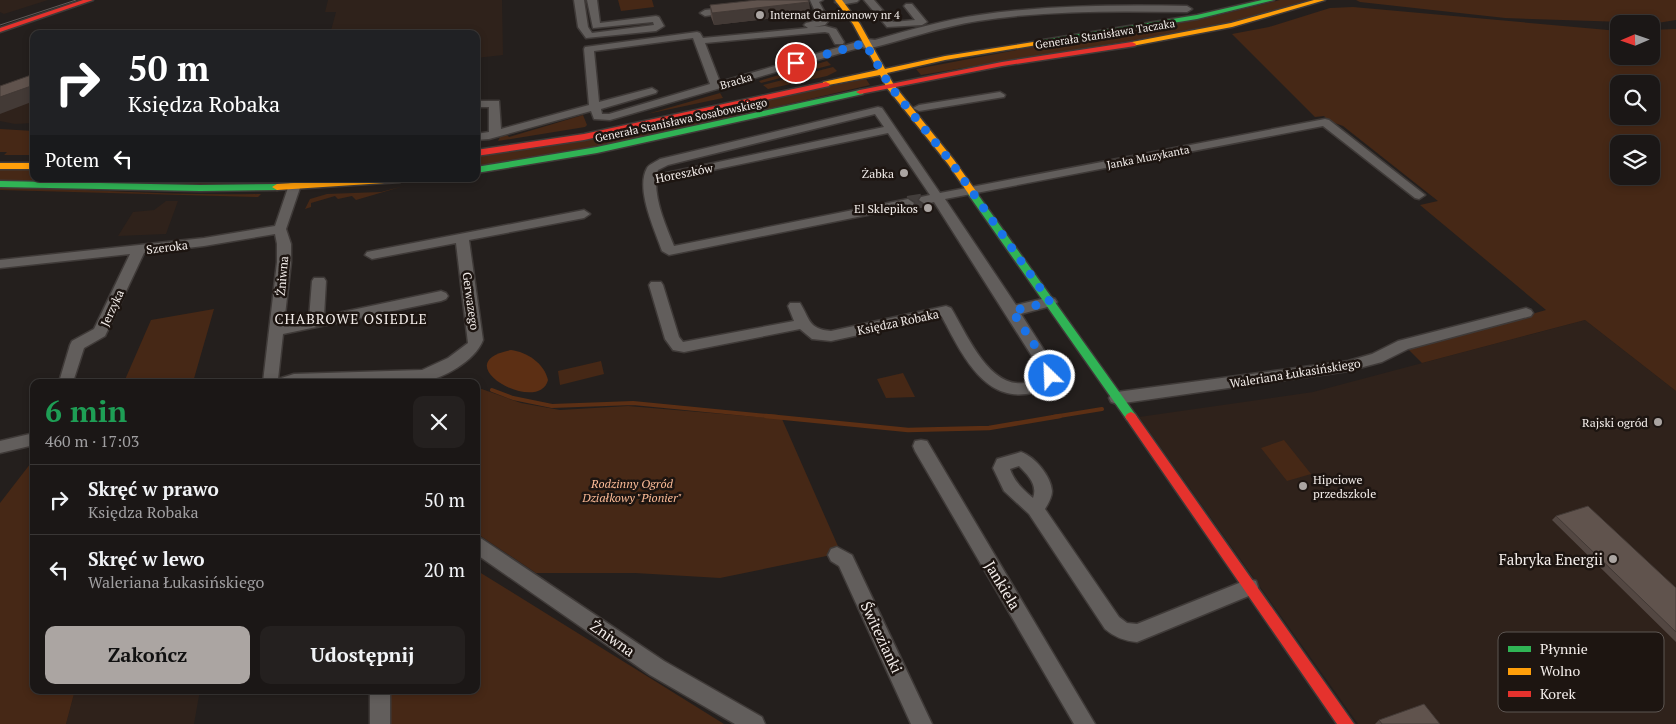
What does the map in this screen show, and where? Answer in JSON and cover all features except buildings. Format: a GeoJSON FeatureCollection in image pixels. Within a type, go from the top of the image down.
{"type":"FeatureCollection","features":[{"type":"Feature","properties":{"kind":"main road"},"geometry":{"type":"LineString","coordinates":[[0,19],[57,0]]}},
{"type":"Feature","properties":{"kind":"main road"},"geometry":{"type":"LineString","coordinates":[[0,30],[90,0]]}},
{"type":"Feature","properties":{"kind":"main road","name":"Generała Stanisława Taczaka"},"geometry":{"type":"LineString","coordinates":[[881,72],[960,55],[1197,18],[1271,0]]}},
{"type":"Feature","properties":{"kind":"main road","name":"Generała Stanisława Taczaka"},"geometry":{"type":"LineString","coordinates":[[890,86],[990,66],[1225,27],[1276,15],[1322,0]]}},
{"type":"Feature","properties":{"kind":"main road"},"geometry":{"type":"LineString","coordinates":[[839,1],[869,43],[895,68],[906,83],[951,162]]}},
{"type":"Feature","properties":{"kind":"main road"},"geometry":{"type":"LineString","coordinates":[[869,43],[881,72],[890,86],[951,162],[1346,724]]}},
{"type":"Feature","properties":{"kind":"main road","name":"Generała Stanisława Sosabowskiego"},"geometry":{"type":"LineString","coordinates":[[480,152],[627,128],[881,72]]}},
{"type":"Feature","properties":{"kind":"main road","name":"Generała Stanisława Sosabowskiego"},"geometry":{"type":"LineString","coordinates":[[480,169],[559,158],[644,142],[890,86]]}},
{"type":"Feature","properties":{"kind":"main road"},"geometry":{"type":"LineString","coordinates":[[0,166],[30,166]]}},
{"type":"Feature","properties":{"kind":"main road"},"geometry":{"type":"LineString","coordinates":[[0,184],[214,188],[321,182]]}},
{"type":"Feature","properties":{"kind":"street"},"geometry":{"type":"LineString","coordinates":[[579,0],[583,27],[589,36],[658,27],[658,20],[596,26],[592,0]]}},
{"type":"Feature","properties":{"kind":"street"},"geometry":{"type":"LineString","coordinates":[[809,1],[818,0]]}},
{"type":"Feature","properties":{"kind":"street"},"geometry":{"type":"LineString","coordinates":[[839,1],[854,0]]}},
{"type":"Feature","properties":{"kind":"street"},"geometry":{"type":"LineString","coordinates":[[869,0],[890,25],[937,20]]}},
{"type":"Feature","properties":{"kind":"street"},"geometry":{"type":"LineString","coordinates":[[705,39],[822,23],[824,19],[809,1]]}},
{"type":"Feature","properties":{"kind":"street"},"geometry":{"type":"LineString","coordinates":[[910,6],[922,22]]}},
{"type":"Feature","properties":{"kind":"street"},"geometry":{"type":"LineString","coordinates":[[705,13],[741,9]]}},
{"type":"Feature","properties":{"kind":"street","name":"Bracka"},"geometry":{"type":"LineString","coordinates":[[597,112],[606,118],[869,43],[925,29],[1000,15],[1077,9],[1187,9]]}},
{"type":"Feature","properties":{"kind":"street"},"geometry":{"type":"LineString","coordinates":[[646,29],[648,40]]}},
{"type":"Feature","properties":{"kind":"street"},"geometry":{"type":"LineString","coordinates":[[597,112],[590,77],[592,68],[589,48],[695,35],[705,39],[825,29],[833,30],[839,42]]}},
{"type":"Feature","properties":{"kind":"street"},"geometry":{"type":"LineString","coordinates":[[705,39],[713,82],[716,86]]}},
{"type":"Feature","properties":{"kind":"street"},"geometry":{"type":"LineString","coordinates":[[480,138],[597,112],[652,91]]}},
{"type":"Feature","properties":{"kind":"street"},"geometry":{"type":"LineString","coordinates":[[919,108],[1000,95]]}},
{"type":"Feature","properties":{"kind":"street"},"geometry":{"type":"LineString","coordinates":[[480,104],[496,103],[495,134]]}},
{"type":"Feature","properties":{"kind":"street"},"geometry":{"type":"LineString","coordinates":[[650,180],[653,168],[664,162],[874,110],[881,113],[892,128],[931,198],[946,210],[1012,311],[1050,302]]}},
{"type":"Feature","properties":{"kind":"street"},"geometry":{"type":"LineString","coordinates":[[844,120],[875,112],[881,113]]}},
{"type":"Feature","properties":{"kind":"street","name":"Janka Muzykanta"},"geometry":{"type":"LineString","coordinates":[[971,190],[1325,122],[1419,194]]}},
{"type":"Feature","properties":{"kind":"street","name":"Horeszków"},"geometry":{"type":"LineString","coordinates":[[892,128],[650,180],[650,194],[669,251],[908,203]]}},
{"type":"Feature","properties":{"kind":"street"},"geometry":{"type":"LineString","coordinates":[[650,180],[646,172],[647,167],[681,155]]}},
{"type":"Feature","properties":{"kind":"street"},"geometry":{"type":"LineString","coordinates":[[280,229],[295,183]]}},
{"type":"Feature","properties":{"kind":"street"},"geometry":{"type":"LineString","coordinates":[[931,198],[971,190]]}},
{"type":"Feature","properties":{"kind":"street"},"geometry":{"type":"LineString","coordinates":[[372,255],[584,214]]}},
{"type":"Feature","properties":{"kind":"street","name":"Szeroka"},"geometry":{"type":"LineString","coordinates":[[0,264],[230,239],[280,229]]}},
{"type":"Feature","properties":{"kind":"street","name":"Żniwna"},"geometry":{"type":"LineString","coordinates":[[270,379],[284,262],[284,244],[280,229]]}},
{"type":"Feature","properties":{"kind":"street","name":"Gerwazego"},"geometry":{"type":"LineString","coordinates":[[326,379],[422,376],[430,374],[468,352],[476,344],[462,237]]}},
{"type":"Feature","properties":{"kind":"street","name":"Jerzyka"},"geometry":{"type":"LineString","coordinates":[[67,379],[77,345],[100,332],[140,250]]}},
{"type":"Feature","properties":{"kind":"street"},"geometry":{"type":"LineString","coordinates":[[316,322],[319,281]]}},
{"type":"Feature","properties":{"kind":"street"},"geometry":{"type":"LineString","coordinates":[[656,284],[672,340],[678,346],[684,348],[802,324],[795,306]]}},
{"type":"Feature","properties":{"kind":"street"},"geometry":{"type":"LineString","coordinates":[[276,330],[441,296]]}},
{"type":"Feature","properties":{"kind":"street","name":"Księdza Robaka"},"geometry":{"type":"LineString","coordinates":[[802,324],[817,334],[831,336],[946,312],[986,376],[1002,385],[1018,389],[1032,388],[1044,384],[1050,376],[1049,367],[1012,311]]}},
{"type":"Feature","properties":{"kind":"street","name":"Waleriana Łukasińskiego"},"geometry":{"type":"LineString","coordinates":[[1117,398],[1348,366],[1377,358],[1403,345],[1526,313]]}},
{"type":"Feature","properties":{"kind":"street"},"geometry":{"type":"LineString","coordinates":[[0,447],[30,440]]}},
{"type":"Feature","properties":{"kind":"street","name":"Jankiela"},"geometry":{"type":"LineString","coordinates":[[921,446],[1085,724]]}},
{"type":"Feature","properties":{"kind":"street"},"geometry":{"type":"LineString","coordinates":[[1035,509],[1112,623],[1129,633],[1137,633],[1249,587]]}},
{"type":"Feature","properties":{"kind":"street","name":"Żniwna"},"geometry":{"type":"LineString","coordinates":[[480,547],[649,662],[755,724]]}},
{"type":"Feature","properties":{"kind":"street","name":"Świtezianki"},"geometry":{"type":"LineString","coordinates":[[837,555],[846,561],[922,724]]}},
{"type":"Feature","properties":{"kind":"street"},"geometry":{"type":"LineString","coordinates":[[380,694],[380,724]]}},
{"type":"Feature","properties":{"kind":"shaded area"},"geometry":{"type":"Polygon","coordinates":[[[0,0],[48,0],[4,14],[0,12],[0,0]]]}},
{"type":"Feature","properties":{"kind":"shaded area"},"geometry":{"type":"Polygon","coordinates":[[[328,0],[502,0],[503,55],[480,58],[480,30],[331,30],[336,12],[325,12],[328,0]]]}},
{"type":"Feature","properties":{"kind":"shaded area"},"geometry":{"type":"Polygon","coordinates":[[[30,91],[30,123],[15,124],[0,121],[0,102],[30,91]]]}},
{"type":"Feature","properties":{"kind":"shaded area"},"geometry":{"type":"Polygon","coordinates":[[[166,201],[178,201],[166,234],[118,236],[133,212],[154,210],[166,201]]]}},
{"type":"Feature","properties":{"kind":"shaded area"},"geometry":{"type":"Polygon","coordinates":[[[1585,320],[1676,391],[1676,724],[1358,724],[1139,417],[1313,392],[1585,320]]]}},
{"type":"Feature","properties":{"kind":"shaded area"},"geometry":{"type":"Polygon","coordinates":[[[511,350],[529,356],[543,368],[548,380],[541,390],[529,392],[514,390],[490,375],[487,365],[493,356],[511,350]]]}},
{"type":"Feature","properties":{"kind":"shaded area"},"geometry":{"type":"Polygon","coordinates":[[[74,694],[199,694],[194,724],[66,724],[74,694]]]}},
{"type":"Feature","properties":{"kind":"green space"},"geometry":{"type":"Polygon","coordinates":[[[618,0],[652,0],[654,7],[621,11],[618,0]]]}},
{"type":"Feature","properties":{"kind":"green space"},"geometry":{"type":"Polygon","coordinates":[[[1280,0],[1311,0],[1213,27],[921,75],[916,69],[1053,43],[1202,19],[1280,0]]]}},
{"type":"Feature","properties":{"kind":"green space"},"geometry":{"type":"Polygon","coordinates":[[[1356,0],[1676,0],[1676,20],[1660,23],[1660,15],[1610,15],[1610,22],[1505,18],[1360,2],[1356,0]]]}},
{"type":"Feature","properties":{"kind":"green space"},"geometry":{"type":"Polygon","coordinates":[[[1353,7],[1610,30],[1610,65],[1660,65],[1660,30],[1676,29],[1676,391],[1585,320],[1422,363],[1408,349],[1546,310],[1420,205],[1438,201],[1343,126],[1329,121],[1324,116],[1315,117],[1232,34],[1269,27],[1330,8],[1353,7]]]}},
{"type":"Feature","properties":{"kind":"green space"},"geometry":{"type":"Polygon","coordinates":[[[827,61],[831,65],[761,83],[759,81],[827,61]]]}},
{"type":"Feature","properties":{"kind":"green space"},"geometry":{"type":"Polygon","coordinates":[[[833,67],[837,71],[827,76],[768,89],[763,85],[833,67]]]}},
{"type":"Feature","properties":{"kind":"green space"},"geometry":{"type":"Polygon","coordinates":[[[866,79],[870,85],[644,138],[480,166],[480,155],[866,79]]]}},
{"type":"Feature","properties":{"kind":"green space"},"geometry":{"type":"Polygon","coordinates":[[[720,93],[723,98],[647,114],[720,93]]]}},
{"type":"Feature","properties":{"kind":"green space"},"geometry":{"type":"Polygon","coordinates":[[[583,115],[587,125],[585,127],[498,141],[500,137],[507,135],[509,137],[583,115]]]}},
{"type":"Feature","properties":{"kind":"green space"},"geometry":{"type":"Polygon","coordinates":[[[0,129],[30,131],[30,155],[4,155],[7,152],[0,152],[0,129]]]}},
{"type":"Feature","properties":{"kind":"green space"},"geometry":{"type":"Polygon","coordinates":[[[0,169],[30,170],[30,181],[0,181],[0,169]]]}},
{"type":"Feature","properties":{"kind":"green space"},"geometry":{"type":"Polygon","coordinates":[[[66,182],[265,182],[264,185],[66,182]]]}},
{"type":"Feature","properties":{"kind":"green space"},"geometry":{"type":"Polygon","coordinates":[[[404,186],[356,200],[352,196],[338,199],[335,196],[311,203],[311,207],[305,209],[310,199],[327,194],[381,192],[404,186]]]}},
{"type":"Feature","properties":{"kind":"green space"},"geometry":{"type":"Polygon","coordinates":[[[0,187],[163,193],[261,194],[258,197],[0,190],[0,187]]]}},
{"type":"Feature","properties":{"kind":"green space"},"geometry":{"type":"Polygon","coordinates":[[[214,309],[194,379],[125,379],[151,320],[214,309]]]}},
{"type":"Feature","properties":{"kind":"green space"},"geometry":{"type":"Polygon","coordinates":[[[601,361],[604,374],[560,385],[558,371],[601,361]]]}},
{"type":"Feature","properties":{"kind":"green space"},"geometry":{"type":"Polygon","coordinates":[[[903,373],[915,397],[886,398],[877,379],[903,373]]]}},
{"type":"Feature","properties":{"kind":"green space","name":"Rodzinny Ogród Działkowy \"Pionier\""},"geometry":{"type":"Polygon","coordinates":[[[480,388],[521,403],[560,410],[628,406],[782,419],[841,553],[720,578],[635,573],[536,573],[480,536],[480,388]]]}},
{"type":"Feature","properties":{"kind":"green space"},"geometry":{"type":"Polygon","coordinates":[[[1284,440],[1311,474],[1287,481],[1261,448],[1284,440]]]}},
{"type":"Feature","properties":{"kind":"green space"},"geometry":{"type":"Polygon","coordinates":[[[30,464],[30,694],[74,694],[66,724],[0,724],[0,503],[30,464]]]}},
{"type":"Feature","properties":{"kind":"green space"},"geometry":{"type":"Polygon","coordinates":[[[480,572],[724,724],[387,724],[388,694],[480,694],[480,572]]]}},
{"type":"Feature","properties":{"kind":"waterway"},"geometry":{"type":"LineString","coordinates":[[492,390],[513,398],[552,406],[633,403],[778,417]]}},
{"type":"Feature","properties":{"kind":"waterway"},"geometry":{"type":"LineString","coordinates":[[1053,417],[1102,409]]}},
{"type":"Feature","properties":{"kind":"waterway"},"geometry":{"type":"LineString","coordinates":[[766,416],[908,430],[989,428],[1060,416]]}},
{"type":"Feature","properties":{"kind":"tunnel"},"geometry":{"type":"LineString","coordinates":[[908,203],[925,200]]}},
{"type":"Feature","properties":{"kind":"tram line"},"geometry":{"type":"LineString","coordinates":[[0,25],[76,0]]}},
{"type":"Feature","properties":{"kind":"traffic: fast"},"geometry":{"type":"LineString","coordinates":[[1043,42],[1197,17],[1271,0]]}},
{"type":"Feature","properties":{"kind":"traffic: fast"},"geometry":{"type":"LineString","coordinates":[[480,169],[597,150],[860,92]]}},
{"type":"Feature","properties":{"kind":"traffic: fast"},"geometry":{"type":"LineString","coordinates":[[0,184],[200,188],[277,187]]}},
{"type":"Feature","properties":{"kind":"traffic: fast"},"geometry":{"type":"LineString","coordinates":[[973,194],[1131,417]]}},
{"type":"Feature","properties":{"kind":"traffic: slow"},"geometry":{"type":"LineString","coordinates":[[838,0],[856,24],[890,86],[951,162],[973,194]]}},
{"type":"Feature","properties":{"kind":"traffic: slow"},"geometry":{"type":"LineString","coordinates":[[1132,44],[1232,25],[1322,0]]}},
{"type":"Feature","properties":{"kind":"traffic: slow"},"geometry":{"type":"LineString","coordinates":[[826,84],[945,58],[1043,42]]}},
{"type":"Feature","properties":{"kind":"traffic: slow"},"geometry":{"type":"LineString","coordinates":[[0,166],[30,166]]}},
{"type":"Feature","properties":{"kind":"traffic: slow"},"geometry":{"type":"LineString","coordinates":[[277,187],[354,182]]}},
{"type":"Feature","properties":{"kind":"traffic: jam"},"geometry":{"type":"LineString","coordinates":[[0,30],[90,0]]}},
{"type":"Feature","properties":{"kind":"traffic: jam"},"geometry":{"type":"LineString","coordinates":[[860,92],[1002,64],[1132,44]]}},
{"type":"Feature","properties":{"kind":"traffic: jam"},"geometry":{"type":"LineString","coordinates":[[480,152],[584,137],[826,84]]}},
{"type":"Feature","properties":{"kind":"traffic: jam"},"geometry":{"type":"LineString","coordinates":[[1131,417],[1346,724]]}},
{"type":"Feature","properties":{"kind":"place","name":"Internat Garnizonowy nr 4"},"geometry":{"type":"Point","coordinates":[760,15]}},
{"type":"Feature","properties":{"kind":"place","name":"Żabka"},"geometry":{"type":"Point","coordinates":[904,173]}},
{"type":"Feature","properties":{"kind":"place","name":"El Sklepikos"},"geometry":{"type":"Point","coordinates":[928,208]}},
{"type":"Feature","properties":{"kind":"place","name":"Rajski ogród"},"geometry":{"type":"Point","coordinates":[1658,422]}},
{"type":"Feature","properties":{"kind":"place","name":"Hipciowe przedszkole"},"geometry":{"type":"Point","coordinates":[1303,486]}},
{"type":"Feature","properties":{"kind":"place","name":"Fabryka Energii"},"geometry":{"type":"Point","coordinates":[1613,559]}},
{"type":"Feature","properties":{"kind":"district","name":"CHABROWE OSIEDLE"},"geometry":{"type":"Point","coordinates":[351,318]}},
{"type":"Feature","properties":{"kind":"route"},"geometry":{"type":"LineString","coordinates":[[796,63],[865,43],[890,86],[951,162],[1050,302],[1012,311],[1049,367],[1050,376]]}}]}
